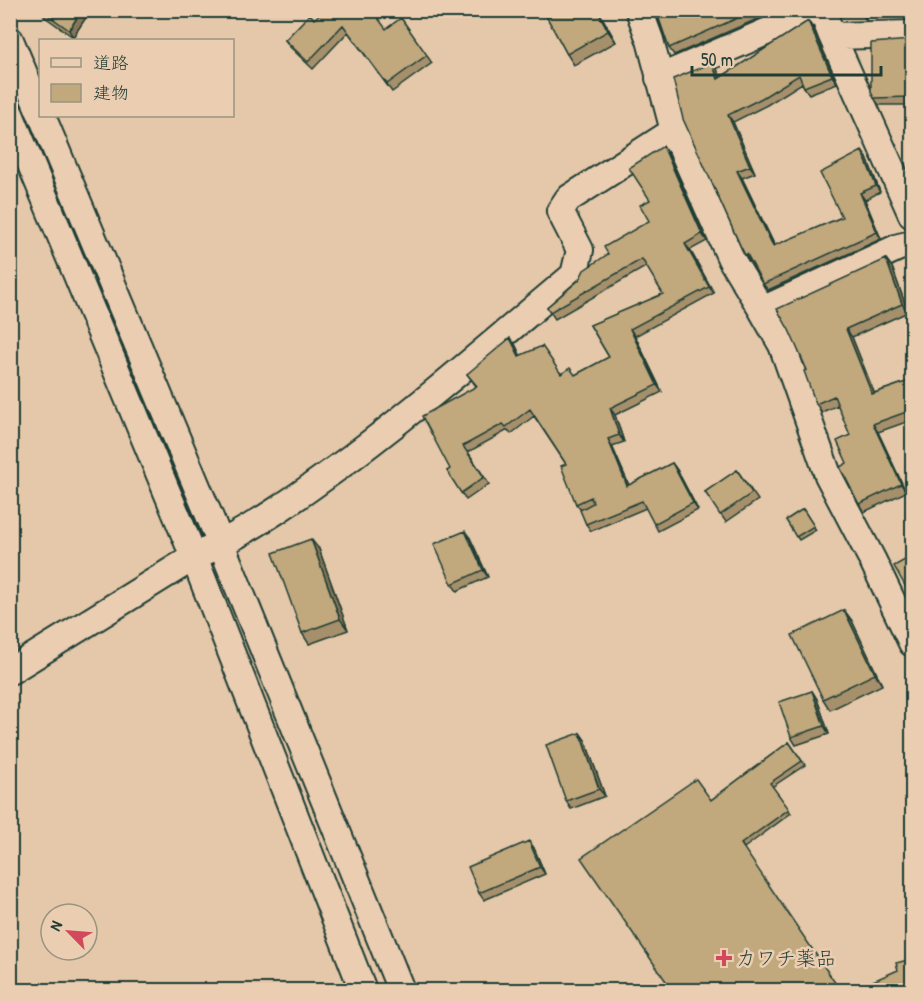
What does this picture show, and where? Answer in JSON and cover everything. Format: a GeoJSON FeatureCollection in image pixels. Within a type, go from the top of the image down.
{"type":"FeatureCollection","features":[{"type":"Feature","properties":{"kind":"street"},"geometry":{"type":"LineString","coordinates":[[639,10],[650,40],[674,131],[731,259],[782,345],[828,475],[912,643]]}},
{"type":"Feature","properties":{"kind":"street"},"geometry":{"type":"LineString","coordinates":[[659,78],[817,10]]}},
{"type":"Feature","properties":{"kind":"street"},"geometry":{"type":"LineString","coordinates":[[822,10],[912,214]]}},
{"type":"Feature","properties":{"kind":"street"},"geometry":{"type":"LineString","coordinates":[[832,36],[912,34]]}},
{"type":"Feature","properties":{"kind":"street"},"geometry":{"type":"LineString","coordinates":[[10,40],[39,109]]}},
{"type":"Feature","properties":{"kind":"street"},"geometry":{"type":"LineString","coordinates":[[10,114],[194,557],[363,990]]}},
{"type":"Feature","properties":{"kind":"street"},"geometry":{"type":"LineString","coordinates":[[42,117],[222,544],[401,990]]}},
{"type":"Feature","properties":{"kind":"street"},"geometry":{"type":"LineString","coordinates":[[10,671],[194,557],[222,544],[303,494],[397,423],[574,275],[580,250],[560,211],[568,199],[674,131]]}},
{"type":"Feature","properties":{"kind":"street"},"geometry":{"type":"LineString","coordinates":[[762,310],[899,246],[912,244]]}},
{"type":"Feature","properties":{"kind":"building"},"geometry":{"type":"Polygon","coordinates":[[[41,10],[82,10],[69,30],[41,10]]]}},
{"type":"Feature","properties":{"kind":"building"},"geometry":{"type":"Polygon","coordinates":[[[325,10],[372,10],[386,29],[401,18],[427,55],[387,84],[343,25],[308,62],[285,40],[310,14],[314,19],[325,10]]]}},
{"type":"Feature","properties":{"kind":"building"},"geometry":{"type":"Polygon","coordinates":[[[543,10],[597,10],[608,31],[567,54],[543,10]]]}},
{"type":"Feature","properties":{"kind":"building"},"geometry":{"type":"Polygon","coordinates":[[[653,10],[687,10],[690,16],[705,10],[756,10],[669,48],[657,13],[654,14],[653,10]]]}},
{"type":"Feature","properties":{"kind":"building"},"geometry":{"type":"Polygon","coordinates":[[[808,21],[832,76],[804,87],[799,75],[762,98],[728,115],[750,166],[737,171],[773,246],[842,217],[820,173],[862,151],[876,186],[860,193],[877,232],[763,284],[740,245],[683,119],[673,79],[712,63],[718,79],[808,21]]]}},
{"type":"Feature","properties":{"kind":"building"},"geometry":{"type":"Polygon","coordinates":[[[912,40],[912,183],[911,97],[874,98],[871,92],[871,43],[912,40]]]}},
{"type":"Feature","properties":{"kind":"building"},"geometry":{"type":"Polygon","coordinates":[[[663,146],[702,234],[685,244],[709,287],[630,329],[657,385],[610,408],[619,435],[608,439],[627,486],[672,463],[693,503],[654,524],[642,501],[586,524],[580,510],[593,503],[591,497],[576,504],[561,466],[566,464],[530,409],[506,427],[503,424],[463,446],[484,477],[461,493],[447,471],[450,469],[422,416],[477,386],[467,374],[510,338],[519,356],[542,346],[561,374],[570,368],[575,375],[609,357],[590,325],[663,294],[642,259],[550,312],[547,307],[579,280],[584,270],[608,254],[604,247],[649,221],[640,205],[650,200],[629,168],[663,146]]]}},
{"type":"Feature","properties":{"kind":"building"},"geometry":{"type":"Polygon","coordinates":[[[886,259],[902,304],[846,329],[872,394],[912,380],[912,410],[873,424],[901,484],[859,504],[840,467],[847,463],[837,441],[850,435],[834,396],[816,404],[804,371],[807,370],[777,309],[886,259]]]}},
{"type":"Feature","properties":{"kind":"building"},"geometry":{"type":"Polygon","coordinates":[[[737,470],[752,493],[720,515],[705,492],[737,470]]]}},
{"type":"Feature","properties":{"kind":"building"},"geometry":{"type":"Polygon","coordinates":[[[803,509],[814,526],[796,537],[786,520],[803,509]]]}},
{"type":"Feature","properties":{"kind":"building"},"geometry":{"type":"Polygon","coordinates":[[[465,531],[483,570],[452,584],[434,544],[465,531]]]}},
{"type":"Feature","properties":{"kind":"building"},"geometry":{"type":"Polygon","coordinates":[[[311,539],[340,619],[302,633],[273,553],[311,539]]]}},
{"type":"Feature","properties":{"kind":"building"},"geometry":{"type":"Polygon","coordinates":[[[912,556],[912,598],[894,566],[912,556]]]}},
{"type":"Feature","properties":{"kind":"building"},"geometry":{"type":"Polygon","coordinates":[[[844,610],[875,674],[823,699],[792,635],[844,610]]]}},
{"type":"Feature","properties":{"kind":"building"},"geometry":{"type":"Polygon","coordinates":[[[812,691],[824,726],[791,737],[779,702],[812,691]]]}},
{"type":"Feature","properties":{"kind":"building"},"geometry":{"type":"Polygon","coordinates":[[[580,733],[599,789],[566,801],[546,745],[580,733]]]}},
{"type":"Feature","properties":{"kind":"building"},"geometry":{"type":"Polygon","coordinates":[[[789,742],[802,761],[770,783],[789,809],[741,844],[840,990],[672,990],[581,858],[696,779],[711,800],[789,742]]]}},
{"type":"Feature","properties":{"kind":"building"},"geometry":{"type":"Polygon","coordinates":[[[529,841],[540,867],[479,893],[468,867],[529,841]]]}},
{"type":"Feature","properties":{"kind":"building"},"geometry":{"type":"Polygon","coordinates":[[[912,959],[912,990],[869,990],[866,984],[898,970],[896,963],[912,959]]]}},
{"type":"Feature","properties":{"kind":"place","name":"カワチ薬品"},"geometry":{"type":"Point","coordinates":[724,958]}}]}
